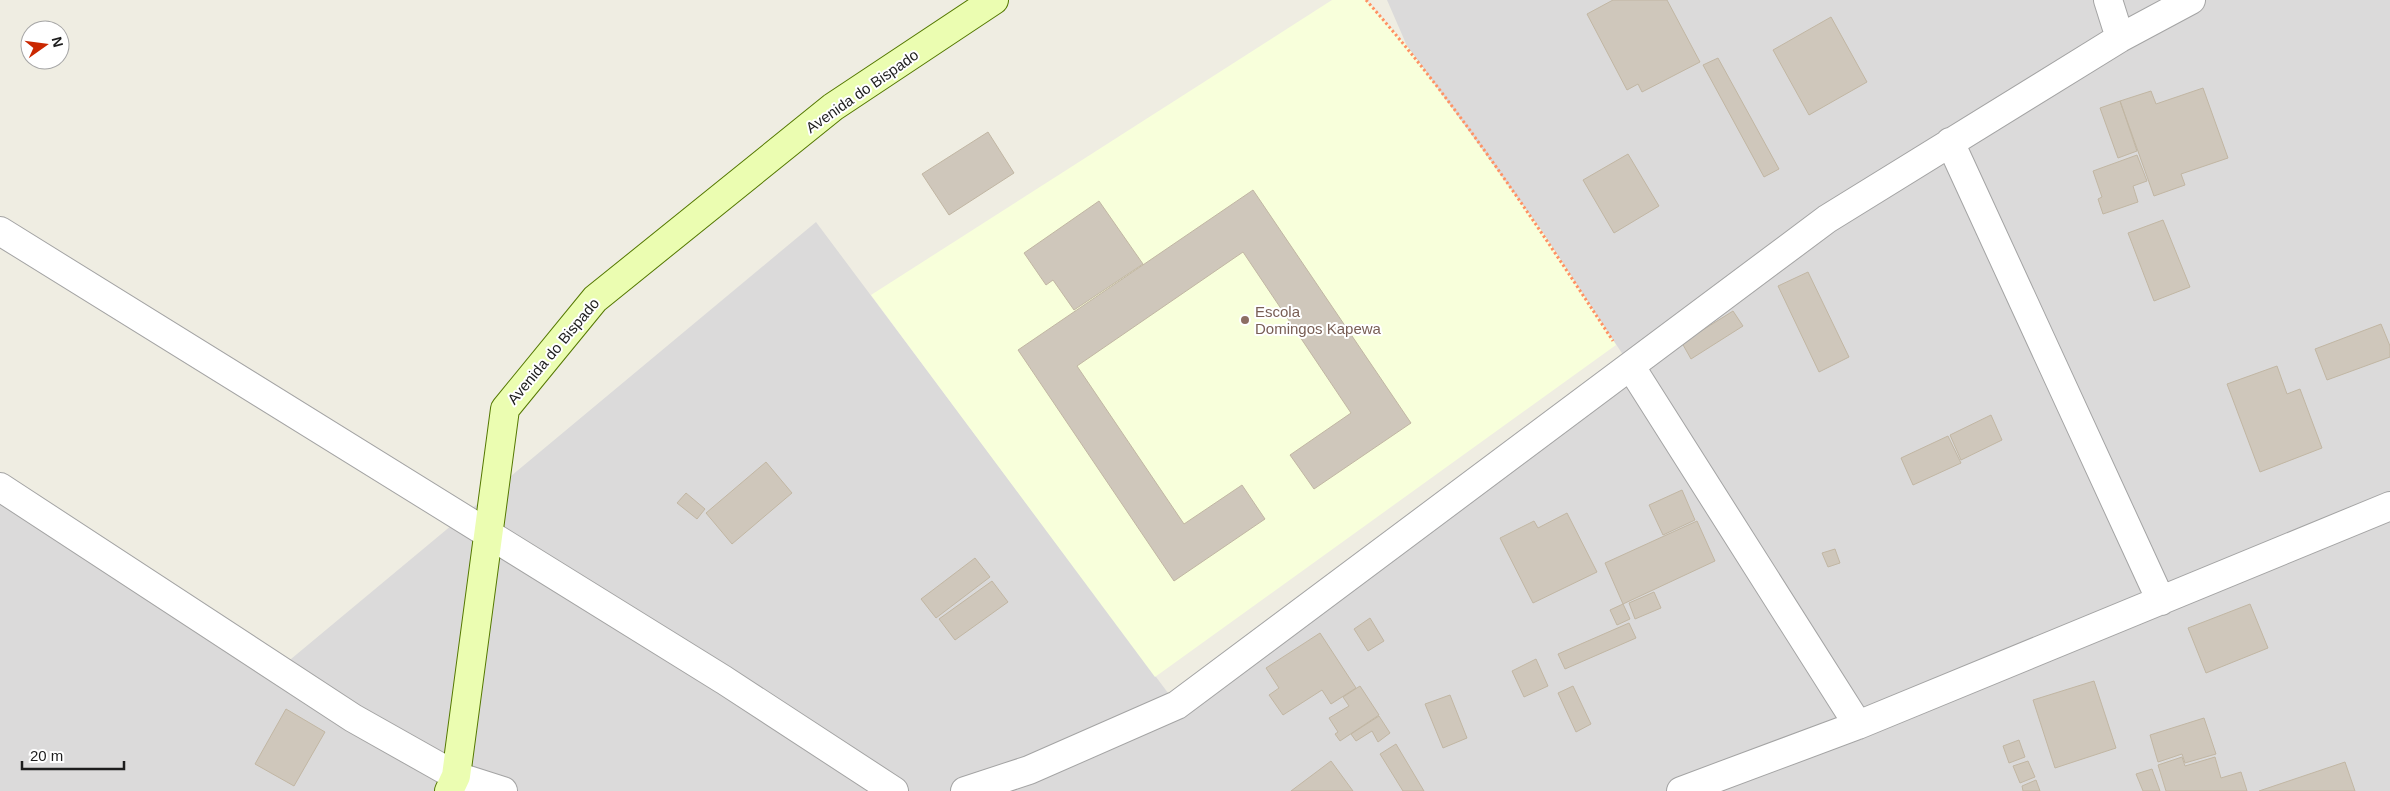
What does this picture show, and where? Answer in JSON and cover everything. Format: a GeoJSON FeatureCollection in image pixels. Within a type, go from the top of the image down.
{"type":"FeatureCollection","features":[{"type":"Feature","properties":{"kind":"main road","name":"Avenida do Bispado"},"geometry":{"type":"LineString","coordinates":[[452,783],[505,408],[596,300],[833,107],[994,0]]}},
{"type":"Feature","properties":{"kind":"street"},"geometry":{"type":"LineString","coordinates":[[2108,0],[2120,38]]}},
{"type":"Feature","properties":{"kind":"street"},"geometry":{"type":"LineString","coordinates":[[966,791],[1029,770],[1176,705],[1827,219],[2120,38],[2191,0]]}},
{"type":"Feature","properties":{"kind":"street"},"geometry":{"type":"LineString","coordinates":[[1950,142],[2161,601]]}},
{"type":"Feature","properties":{"kind":"street"},"geometry":{"type":"LineString","coordinates":[[0,232],[724,680],[894,791]]}},
{"type":"Feature","properties":{"kind":"street"},"geometry":{"type":"LineString","coordinates":[[1631,367],[1858,725]]}},
{"type":"Feature","properties":{"kind":"street"},"geometry":{"type":"LineString","coordinates":[[0,486],[452,783],[503,791]]}},
{"type":"Feature","properties":{"kind":"street"},"geometry":{"type":"LineString","coordinates":[[1681,791],[1858,725],[2390,506]]}},
{"type":"Feature","properties":{"kind":"path"},"geometry":{"type":"LineString","coordinates":[[1366,0],[1407,46],[1535,222],[1631,367]]}},
{"type":"Feature","properties":{"kind":"shaded area","name":"Escola Domingos Kapewa"},"geometry":{"type":"Polygon","coordinates":[[[1332,0],[1366,0],[1407,46],[1541,230],[1616,345],[1155,677],[871,295],[1332,0]]]}},
{"type":"Feature","properties":{"kind":"shaded area"},"geometry":{"type":"Polygon","coordinates":[[[1387,0],[2390,0],[2390,791],[0,791],[0,487],[279,669],[816,222],[1177,705],[1631,367],[1541,230],[1407,46],[1387,0]]]}},
{"type":"Feature","properties":{"kind":"building"},"geometry":{"type":"Polygon","coordinates":[[[1613,0],[1667,0],[1700,62],[1642,92],[1638,84],[1627,90],[1587,14],[1613,0]]]}},
{"type":"Feature","properties":{"kind":"building"},"geometry":{"type":"Polygon","coordinates":[[[1831,17],[1867,82],[1809,115],[1773,50],[1831,17]]]}},
{"type":"Feature","properties":{"kind":"building"},"geometry":{"type":"Polygon","coordinates":[[[1718,58],[1779,169],[1764,177],[1703,65],[1718,58]]]}},
{"type":"Feature","properties":{"kind":"building"},"geometry":{"type":"Polygon","coordinates":[[[2203,88],[2228,158],[2181,174],[2185,185],[2154,196],[2120,101],[2151,91],[2156,104],[2203,88]]]}},
{"type":"Feature","properties":{"kind":"building"},"geometry":{"type":"Polygon","coordinates":[[[2120,101],[2137,151],[2118,158],[2100,108],[2120,101]]]}},
{"type":"Feature","properties":{"kind":"building"},"geometry":{"type":"Polygon","coordinates":[[[988,132],[1014,173],[949,215],[922,174],[988,132]]]}},
{"type":"Feature","properties":{"kind":"building"},"geometry":{"type":"Polygon","coordinates":[[[1628,154],[1659,206],[1614,233],[1583,180],[1628,154]]]}},
{"type":"Feature","properties":{"kind":"building"},"geometry":{"type":"Polygon","coordinates":[[[2137,155],[2147,181],[2133,186],[2138,202],[2103,214],[2098,199],[2102,197],[2093,171],[2137,155]]]}},
{"type":"Feature","properties":{"kind":"building"},"geometry":{"type":"Polygon","coordinates":[[[1253,190],[1411,423],[1314,489],[1290,455],[1351,413],[1243,252],[1077,366],[1184,524],[1242,485],[1265,519],[1174,581],[1018,350],[1253,190]]]}},
{"type":"Feature","properties":{"kind":"building"},"geometry":{"type":"Polygon","coordinates":[[[1099,201],[1143,264],[1074,310],[1053,280],[1046,285],[1024,253],[1099,201]]]}},
{"type":"Feature","properties":{"kind":"building"},"geometry":{"type":"Polygon","coordinates":[[[2163,220],[2190,287],[2154,301],[2128,233],[2163,220]]]}},
{"type":"Feature","properties":{"kind":"building"},"geometry":{"type":"Polygon","coordinates":[[[1808,272],[1849,357],[1819,372],[1778,286],[1808,272]]]}},
{"type":"Feature","properties":{"kind":"building"},"geometry":{"type":"Polygon","coordinates":[[[1733,311],[1743,326],[1691,359],[1682,343],[1733,311]]]}},
{"type":"Feature","properties":{"kind":"building"},"geometry":{"type":"Polygon","coordinates":[[[2381,324],[2390,346],[2390,357],[2327,380],[2315,349],[2381,324]]]}},
{"type":"Feature","properties":{"kind":"building"},"geometry":{"type":"Polygon","coordinates":[[[2277,366],[2287,394],[2300,389],[2322,448],[2260,472],[2227,384],[2277,366]]]}},
{"type":"Feature","properties":{"kind":"building"},"geometry":{"type":"Polygon","coordinates":[[[1991,415],[2002,440],[1961,460],[1950,435],[1991,415]]]}},
{"type":"Feature","properties":{"kind":"building"},"geometry":{"type":"Polygon","coordinates":[[[1948,436],[1961,463],[1913,485],[1901,458],[1948,436]]]}},
{"type":"Feature","properties":{"kind":"building"},"geometry":{"type":"Polygon","coordinates":[[[766,462],[792,493],[732,544],[706,513],[766,462]]]}},
{"type":"Feature","properties":{"kind":"building"},"geometry":{"type":"Polygon","coordinates":[[[1682,490],[1695,520],[1663,535],[1649,505],[1682,490]]]}},
{"type":"Feature","properties":{"kind":"building"},"geometry":{"type":"Polygon","coordinates":[[[686,493],[705,509],[697,519],[677,503],[686,493]]]}},
{"type":"Feature","properties":{"kind":"building"},"geometry":{"type":"Polygon","coordinates":[[[1567,513],[1597,572],[1533,603],[1500,538],[1534,521],[1538,528],[1567,513]]]}},
{"type":"Feature","properties":{"kind":"building"},"geometry":{"type":"Polygon","coordinates":[[[1697,521],[1715,561],[1623,604],[1605,563],[1697,521]]]}},
{"type":"Feature","properties":{"kind":"building"},"geometry":{"type":"Polygon","coordinates":[[[1835,549],[1840,563],[1828,567],[1822,553],[1835,549]]]}},
{"type":"Feature","properties":{"kind":"building"},"geometry":{"type":"Polygon","coordinates":[[[975,558],[990,577],[936,618],[921,599],[975,558]]]}},
{"type":"Feature","properties":{"kind":"building"},"geometry":{"type":"Polygon","coordinates":[[[992,581],[1008,602],[955,640],[939,619],[992,581]]]}},
{"type":"Feature","properties":{"kind":"building"},"geometry":{"type":"Polygon","coordinates":[[[1654,592],[1661,608],[1635,619],[1629,603],[1654,592]]]}},
{"type":"Feature","properties":{"kind":"building"},"geometry":{"type":"Polygon","coordinates":[[[1623,604],[1630,619],[1617,625],[1610,610],[1623,604]]]}},
{"type":"Feature","properties":{"kind":"building"},"geometry":{"type":"Polygon","coordinates":[[[2250,604],[2268,648],[2206,673],[2188,628],[2250,604]]]}},
{"type":"Feature","properties":{"kind":"building"},"geometry":{"type":"Polygon","coordinates":[[[1370,618],[1384,641],[1368,651],[1354,629],[1370,618]]]}},
{"type":"Feature","properties":{"kind":"building"},"geometry":{"type":"Polygon","coordinates":[[[1629,623],[1636,638],[1565,669],[1558,654],[1629,623]]]}},
{"type":"Feature","properties":{"kind":"building"},"geometry":{"type":"Polygon","coordinates":[[[1320,633],[1356,688],[1331,704],[1322,690],[1283,715],[1269,695],[1279,688],[1266,668],[1320,633]]]}},
{"type":"Feature","properties":{"kind":"building"},"geometry":{"type":"Polygon","coordinates":[[[1536,659],[1548,686],[1524,697],[1512,671],[1536,659]]]}},
{"type":"Feature","properties":{"kind":"building"},"geometry":{"type":"Polygon","coordinates":[[[2094,681],[2116,748],[2055,768],[2033,700],[2094,681]]]}},
{"type":"Feature","properties":{"kind":"building"},"geometry":{"type":"Polygon","coordinates":[[[1360,686],[1379,715],[1340,741],[1335,734],[1338,732],[1329,718],[1349,706],[1343,697],[1360,686]]]}},
{"type":"Feature","properties":{"kind":"building"},"geometry":{"type":"Polygon","coordinates":[[[1573,686],[1591,724],[1576,732],[1558,693],[1573,686]]]}},
{"type":"Feature","properties":{"kind":"building"},"geometry":{"type":"Polygon","coordinates":[[[1450,695],[1467,738],[1443,748],[1425,704],[1450,695]]]}},
{"type":"Feature","properties":{"kind":"building"},"geometry":{"type":"Polygon","coordinates":[[[286,709],[325,732],[294,786],[255,764],[286,709]]]}},
{"type":"Feature","properties":{"kind":"building"},"geometry":{"type":"Polygon","coordinates":[[[1379,716],[1390,733],[1378,742],[1372,731],[1356,741],[1351,734],[1379,716]]]}},
{"type":"Feature","properties":{"kind":"building"},"geometry":{"type":"Polygon","coordinates":[[[2204,718],[2216,754],[2185,763],[2182,754],[2158,762],[2150,735],[2204,718]]]}},
{"type":"Feature","properties":{"kind":"building"},"geometry":{"type":"Polygon","coordinates":[[[2019,740],[2025,757],[2009,763],[2003,746],[2019,740]]]}},
{"type":"Feature","properties":{"kind":"building"},"geometry":{"type":"Polygon","coordinates":[[[1396,744],[1424,791],[1403,791],[1380,754],[1396,744]]]}},
{"type":"Feature","properties":{"kind":"building"},"geometry":{"type":"Polygon","coordinates":[[[2182,757],[2185,766],[2215,757],[2221,778],[2241,772],[2247,791],[2166,791],[2158,765],[2182,757]]]}},
{"type":"Feature","properties":{"kind":"building"},"geometry":{"type":"Polygon","coordinates":[[[1331,761],[1353,791],[1291,791],[1331,761]]]}},
{"type":"Feature","properties":{"kind":"building"},"geometry":{"type":"Polygon","coordinates":[[[2028,761],[2035,777],[2020,783],[2013,766],[2028,761]]]}},
{"type":"Feature","properties":{"kind":"building"},"geometry":{"type":"Polygon","coordinates":[[[2345,762],[2355,791],[2259,791],[2345,762]]]}},
{"type":"Feature","properties":{"kind":"building"},"geometry":{"type":"Polygon","coordinates":[[[2152,769],[2160,791],[2143,791],[2136,774],[2152,769]]]}},
{"type":"Feature","properties":{"kind":"building"},"geometry":{"type":"Polygon","coordinates":[[[2036,780],[2040,791],[2023,791],[2022,786],[2036,780]]]}},
{"type":"Feature","properties":{"kind":"place","name":"Escola Domingos Kapewa"},"geometry":{"type":"Point","coordinates":[1245,320]}}]}
